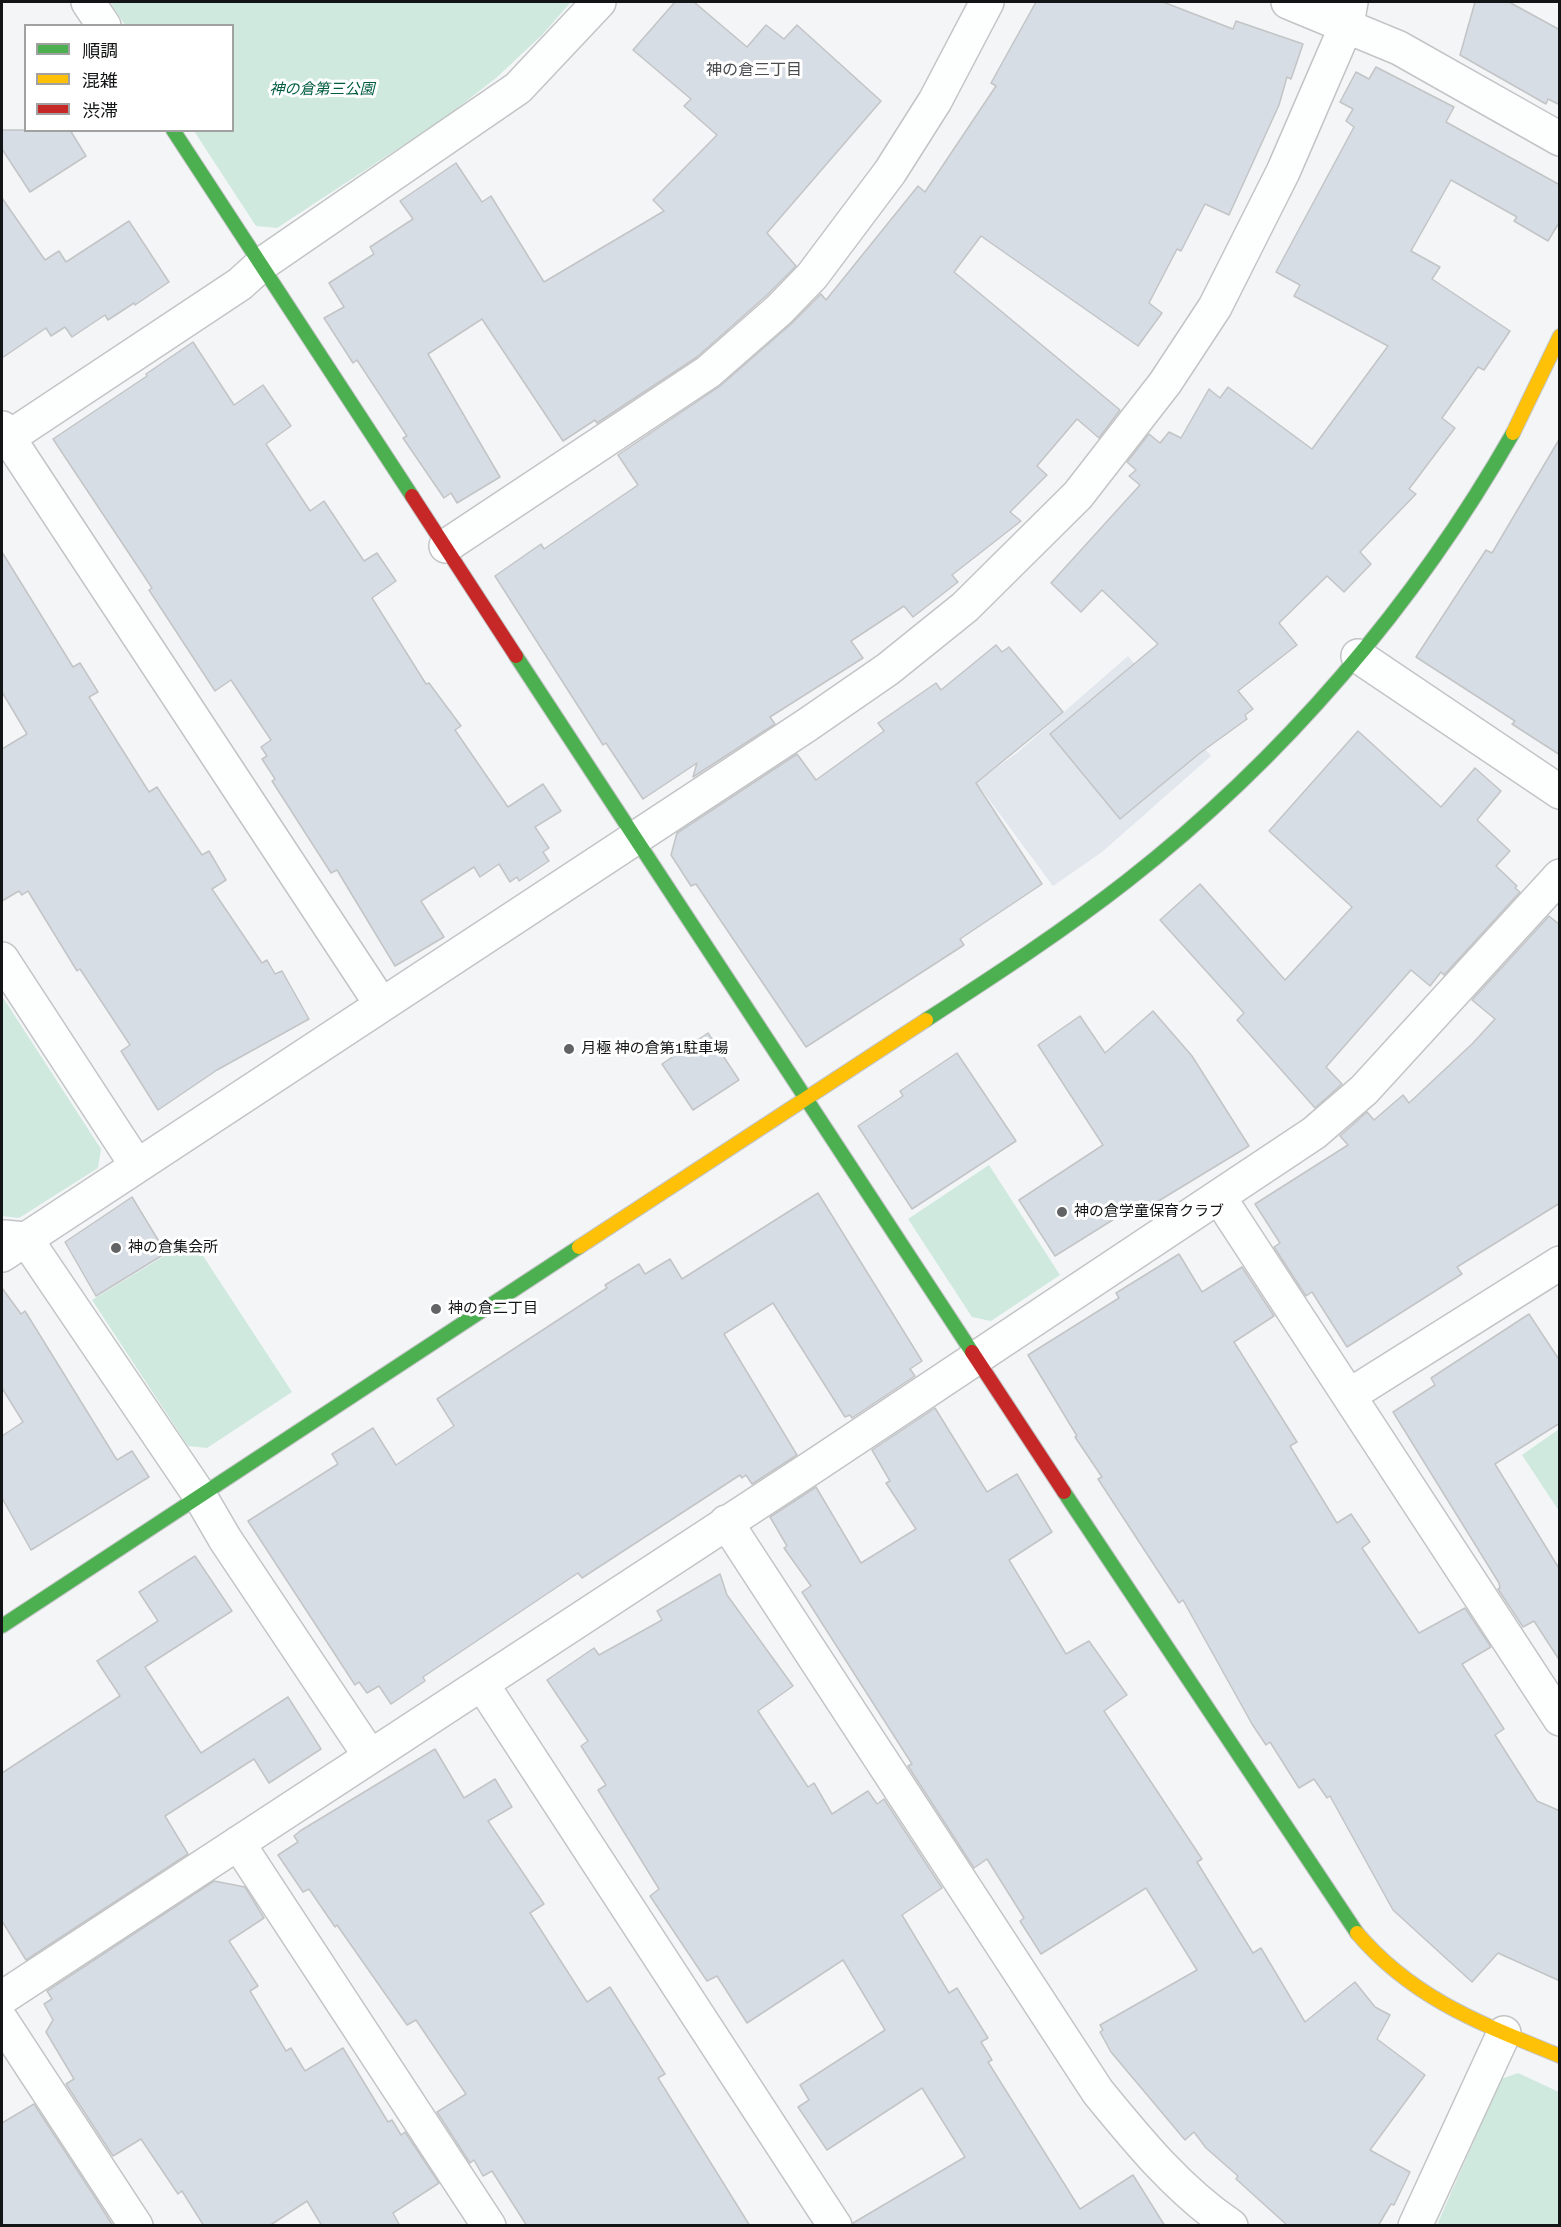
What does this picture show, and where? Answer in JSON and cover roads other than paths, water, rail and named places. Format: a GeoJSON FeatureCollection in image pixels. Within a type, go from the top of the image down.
{"type":"FeatureCollection","features":[{"type":"Feature","properties":{"kind":"street"},"geometry":{"type":"LineString","coordinates":[[88,2],[103,24]]}},
{"type":"Feature","properties":{"kind":"street"},"geometry":{"type":"LineString","coordinates":[[381,1004],[4,436],[240,284],[262,264],[518,88],[599,2]]}},
{"type":"Feature","properties":{"kind":"street"},"geometry":{"type":"LineString","coordinates":[[446,546],[708,372],[779,310],[812,276],[890,172],[935,101],[987,2]]}},
{"type":"Feature","properties":{"kind":"street"},"geometry":{"type":"LineString","coordinates":[[1288,2],[1349,13],[1399,48],[1560,139]]}},
{"type":"Feature","properties":{"kind":"street"},"geometry":{"type":"LineString","coordinates":[[370,1756],[225,1539],[200,1496],[10,1244],[137,1166],[807,725],[896,663],[965,607],[1078,495],[1165,382],[1215,307],[1283,172],[1349,13]]}},
{"type":"Feature","properties":{"kind":"street"},"geometry":{"type":"LineString","coordinates":[[174,132],[805,1097],[1358,1934],[1410,1984],[1448,2007],[1560,2056]]}},
{"type":"Feature","properties":{"kind":"street"},"geometry":{"type":"LineString","coordinates":[[2,1626],[805,1097],[981,984],[1066,926],[1148,864],[1258,765],[1358,656],[1464,514],[1527,409],[1560,336]]}},
{"type":"Feature","properties":{"kind":"street"},"geometry":{"type":"LineString","coordinates":[[1358,656],[1560,792]]}},
{"type":"Feature","properties":{"kind":"street"},"geometry":{"type":"LineString","coordinates":[[2,1998],[482,1684],[1314,1133],[1364,1090],[1560,876]]}},
{"type":"Feature","properties":{"kind":"street"},"geometry":{"type":"LineString","coordinates":[[2,959],[137,1166]]}},
{"type":"Feature","properties":{"kind":"street"},"geometry":{"type":"LineString","coordinates":[[1219,1197],[1560,1719]]}},
{"type":"Feature","properties":{"kind":"street"},"geometry":{"type":"LineString","coordinates":[[1350,1395],[1560,1263]]}},
{"type":"Feature","properties":{"kind":"street"},"geometry":{"type":"LineString","coordinates":[[726,1522],[1098,2092],[1142,2146],[1180,2184],[1231,2226]]}},
{"type":"Feature","properties":{"kind":"street"},"geometry":{"type":"LineString","coordinates":[[482,1684],[835,2226]]}},
{"type":"Feature","properties":{"kind":"street"},"geometry":{"type":"LineString","coordinates":[[238,1843],[489,2226]]}},
{"type":"Feature","properties":{"kind":"street"},"geometry":{"type":"LineString","coordinates":[[2,2021],[136,2226]]}},
{"type":"Feature","properties":{"kind":"street"},"geometry":{"type":"LineString","coordinates":[[1414,2226],[1504,2033]]}},
{"type":"Feature","properties":{"kind":"place","name":"月極 神の倉第1駐車場"},"geometry":{"type":"Point","coordinates":[569,1049]}},
{"type":"Feature","properties":{"kind":"place","name":"神の倉学童保育クラブ"},"geometry":{"type":"Point","coordinates":[1062,1212]}},
{"type":"Feature","properties":{"kind":"place","name":"神の倉集会所"},"geometry":{"type":"Point","coordinates":[116,1248]}},
{"type":"Feature","properties":{"kind":"place","name":"神の倉二丁目"},"geometry":{"type":"Point","coordinates":[436,1309]}},
{"type":"Feature","properties":{"kind":"district","name":"神の倉三丁目"},"geometry":{"type":"Point","coordinates":[754,70]}},
{"type":"Feature","properties":{"kind":"park label","name":"神の倉第三公園"},"geometry":{"type":"Point","coordinates":[322,90]}}]}
